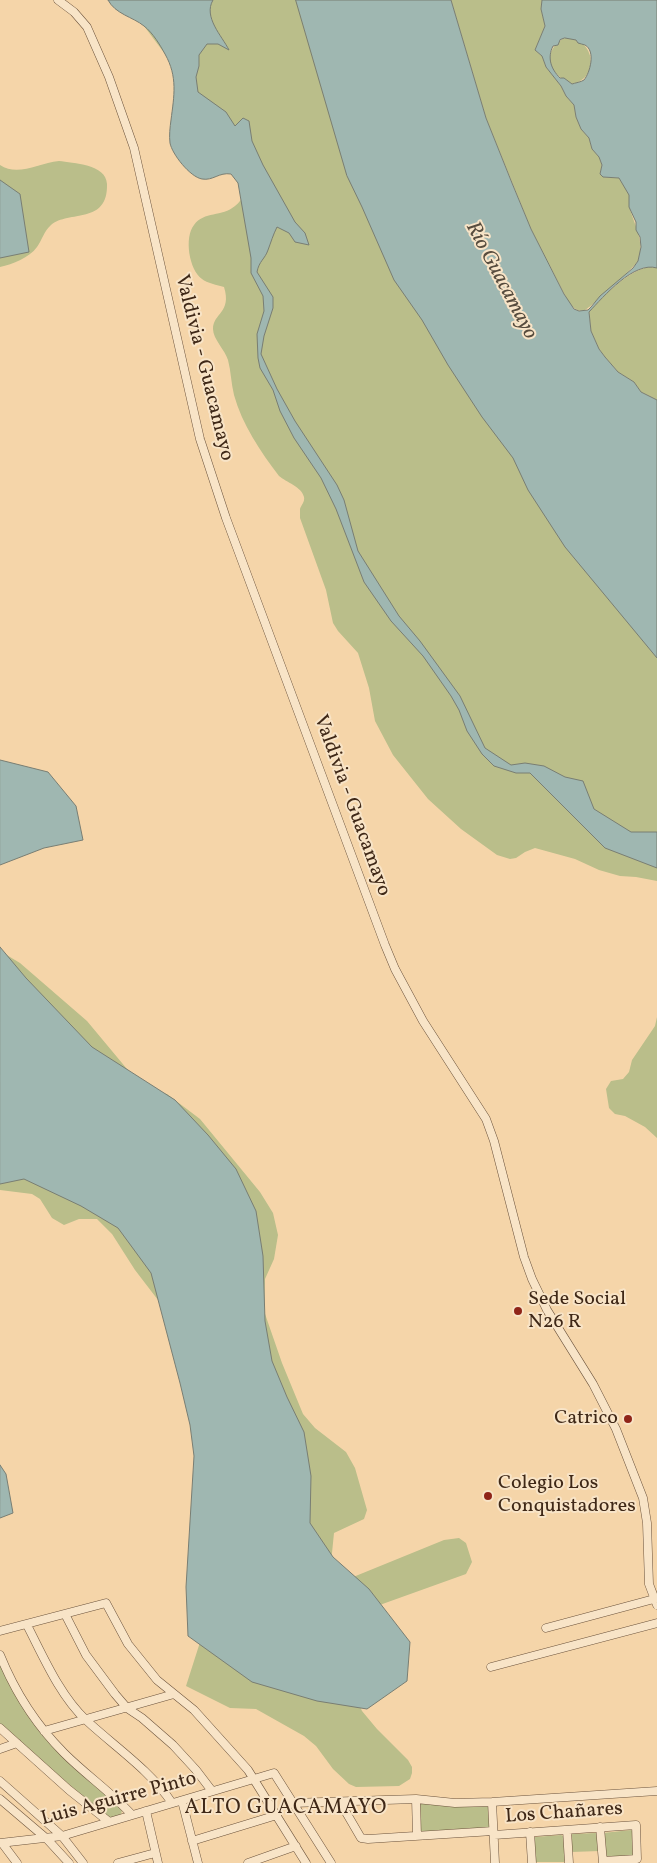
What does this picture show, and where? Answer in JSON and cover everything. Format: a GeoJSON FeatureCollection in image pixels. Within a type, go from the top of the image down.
{"type":"FeatureCollection","features":[{"type":"Feature","properties":{"kind":"street","name":"Valdivia - Guacamayo"},"geometry":{"type":"LineString","coordinates":[[58,0],[74,12],[87,27],[127,124],[200,439],[226,518],[395,970],[423,1021],[486,1119],[494,1140],[524,1256],[532,1279],[547,1310],[605,1407],[640,1490],[647,1523],[649,1584],[656,1602]]}},
{"type":"Feature","properties":{"kind":"street"},"geometry":{"type":"LineString","coordinates":[[546,1628],[656,1602]]}},
{"type":"Feature","properties":{"kind":"street"},"geometry":{"type":"LineString","coordinates":[[0,1631],[106,1603],[128,1644],[157,1680],[194,1710],[222,1740],[253,1779],[306,1863]]}},
{"type":"Feature","properties":{"kind":"street"},"geometry":{"type":"LineString","coordinates":[[65,1614],[86,1655],[105,1682],[127,1708],[142,1718],[173,1745],[212,1791]]}},
{"type":"Feature","properties":{"kind":"street"},"geometry":{"type":"LineString","coordinates":[[491,1667],[657,1623]]}},
{"type":"Feature","properties":{"kind":"street"},"geometry":{"type":"LineString","coordinates":[[27,1625],[56,1680],[85,1719],[159,1785],[172,1803]]}},
{"type":"Feature","properties":{"kind":"street"},"geometry":{"type":"LineString","coordinates":[[0,1655],[14,1687],[44,1731],[66,1754],[106,1788],[132,1815]]}},
{"type":"Feature","properties":{"kind":"street"},"geometry":{"type":"LineString","coordinates":[[44,1731],[174,1694]]}},
{"type":"Feature","properties":{"kind":"street"},"geometry":{"type":"LineString","coordinates":[[0,1728],[69,1790],[108,1821]]}},
{"type":"Feature","properties":{"kind":"street"},"geometry":{"type":"LineString","coordinates":[[0,1749],[17,1743]]}},
{"type":"Feature","properties":{"kind":"street","name":"Luis Aguirre Pinto"},"geometry":{"type":"LineString","coordinates":[[1,1843],[62,1836],[274,1773],[292,1803]]}},
{"type":"Feature","properties":{"kind":"street"},"geometry":{"type":"LineString","coordinates":[[0,1781],[62,1836],[83,1863]]}},
{"type":"Feature","properties":{"kind":"street"},"geometry":{"type":"LineString","coordinates":[[292,1803],[416,1798],[455,1803],[492,1802],[657,1791]]}},
{"type":"Feature","properties":{"kind":"street"},"geometry":{"type":"LineString","coordinates":[[416,1798],[417,1836]]}},
{"type":"Feature","properties":{"kind":"street"},"geometry":{"type":"LineString","coordinates":[[0,1799],[47,1839],[69,1863]]}},
{"type":"Feature","properties":{"kind":"street"},"geometry":{"type":"LineString","coordinates":[[182,1801],[198,1863]]}},
{"type":"Feature","properties":{"kind":"street","name":"Los Chañares"},"geometry":{"type":"LineString","coordinates":[[340,1802],[360,1838],[368,1839],[636,1825],[637,1859],[603,1862]]}},
{"type":"Feature","properties":{"kind":"street"},"geometry":{"type":"LineString","coordinates":[[492,1802],[495,1863]]}},
{"type":"Feature","properties":{"kind":"street"},"geometry":{"type":"LineString","coordinates":[[292,1803],[331,1863]]}},
{"type":"Feature","properties":{"kind":"street"},"geometry":{"type":"LineString","coordinates":[[146,1811],[158,1863]]}},
{"type":"Feature","properties":{"kind":"street"},"geometry":{"type":"LineString","coordinates":[[192,1841],[277,1815]]}},
{"type":"Feature","properties":{"kind":"street"},"geometry":{"type":"LineString","coordinates":[[600,1828],[603,1862]]}},
{"type":"Feature","properties":{"kind":"street"},"geometry":{"type":"LineString","coordinates":[[567,1830],[569,1863]]}},
{"type":"Feature","properties":{"kind":"street"},"geometry":{"type":"LineString","coordinates":[[530,1832],[532,1863]]}},
{"type":"Feature","properties":{"kind":"street"},"geometry":{"type":"LineString","coordinates":[[1,1843],[17,1863]]}},
{"type":"Feature","properties":{"kind":"street"},"geometry":{"type":"LineString","coordinates":[[248,1863],[260,1861],[296,1846]]}},
{"type":"Feature","properties":{"kind":"street"},"geometry":{"type":"LineString","coordinates":[[118,1863],[129,1862],[155,1853]]}},
{"type":"Feature","properties":{"kind":"green space"},"geometry":{"type":"Polygon","coordinates":[[[121,0],[308,0],[657,647],[657,881],[620,876],[599,870],[575,859],[535,848],[516,858],[510,859],[497,855],[461,829],[428,799],[393,755],[375,721],[369,688],[358,653],[333,623],[326,590],[300,518],[300,509],[304,499],[303,493],[279,476],[272,467],[252,437],[237,406],[228,360],[215,337],[213,329],[216,319],[226,302],[224,287],[202,279],[191,261],[189,237],[194,225],[203,218],[230,209],[245,194],[185,103],[168,58],[144,26],[121,0]]]}},
{"type":"Feature","properties":{"kind":"green space"},"geometry":{"type":"Polygon","coordinates":[[[451,0],[542,0],[541,9],[545,26],[535,50],[542,56],[546,67],[574,105],[581,129],[589,138],[592,149],[599,157],[602,165],[600,174],[603,177],[619,178],[629,194],[630,209],[640,241],[638,261],[585,310],[578,310],[569,303],[531,229],[486,118],[451,0]]]}},
{"type":"Feature","properties":{"kind":"green space"},"geometry":{"type":"Polygon","coordinates":[[[565,38],[575,39],[583,44],[591,59],[587,75],[581,81],[572,84],[553,70],[550,61],[554,47],[565,38]]]}},
{"type":"Feature","properties":{"kind":"green space"},"geometry":{"type":"Polygon","coordinates":[[[59,161],[88,166],[101,172],[107,184],[106,197],[101,206],[94,211],[67,218],[51,225],[34,251],[15,262],[0,267],[0,165],[14,170],[21,170],[59,161]]]}},
{"type":"Feature","properties":{"kind":"green space"},"geometry":{"type":"Polygon","coordinates":[[[651,266],[657,268],[657,400],[641,392],[634,382],[618,372],[605,357],[591,331],[589,311],[625,278],[651,266]]]}},
{"type":"Feature","properties":{"kind":"green space"},"geometry":{"type":"Polygon","coordinates":[[[0,951],[20,963],[87,1021],[137,1081],[148,1090],[167,1094],[200,1119],[260,1192],[273,1213],[278,1235],[274,1259],[265,1279],[264,1311],[282,1363],[303,1414],[315,1428],[346,1452],[355,1468],[367,1510],[364,1519],[334,1533],[331,1563],[336,1584],[444,1540],[459,1538],[466,1543],[472,1562],[466,1574],[363,1611],[355,1695],[362,1711],[408,1760],[412,1767],[410,1779],[399,1786],[356,1787],[349,1784],[333,1769],[316,1746],[304,1736],[256,1709],[230,1708],[186,1686],[202,1636],[228,1444],[188,1352],[158,1300],[135,1270],[112,1234],[97,1219],[79,1219],[64,1225],[52,1218],[40,1199],[32,1194],[0,1190],[0,951]]]}},
{"type":"Feature","properties":{"kind":"green space"},"geometry":{"type":"Polygon","coordinates":[[[657,1017],[657,1138],[645,1127],[625,1116],[615,1114],[609,1108],[606,1089],[611,1081],[623,1079],[629,1072],[632,1060],[655,1026],[657,1017]]]}},
{"type":"Feature","properties":{"kind":"green space"},"geometry":{"type":"Polygon","coordinates":[[[0,1663],[10,1686],[41,1732],[122,1810],[121,1815],[111,1818],[107,1817],[0,1725],[0,1663]]]}},
{"type":"Feature","properties":{"kind":"green space"},"geometry":{"type":"Polygon","coordinates":[[[421,1802],[485,1804],[489,1808],[489,1827],[486,1829],[419,1832],[419,1804],[421,1802]]]}},
{"type":"Feature","properties":{"kind":"green space"},"geometry":{"type":"Polygon","coordinates":[[[631,1830],[634,1832],[635,1855],[632,1857],[605,1857],[603,1833],[631,1830]]]}},
{"type":"Feature","properties":{"kind":"green space"},"geometry":{"type":"Polygon","coordinates":[[[572,1834],[599,1834],[600,1851],[571,1852],[570,1836],[572,1834]]]}},
{"type":"Feature","properties":{"kind":"green space"},"geometry":{"type":"Polygon","coordinates":[[[561,1835],[565,1837],[567,1858],[564,1862],[534,1862],[533,1840],[535,1837],[561,1835]]]}},
{"type":"Feature","properties":{"kind":"water"},"geometry":{"type":"Polygon","coordinates":[[[108,0],[213,0],[210,13],[212,20],[229,50],[218,44],[207,44],[199,55],[196,77],[198,92],[226,112],[235,126],[243,118],[249,121],[252,141],[263,165],[295,222],[305,233],[309,245],[295,242],[289,233],[277,227],[267,253],[259,265],[257,272],[273,297],[273,308],[264,336],[261,354],[277,389],[295,421],[337,485],[344,500],[358,551],[399,616],[420,641],[460,696],[485,748],[511,765],[525,763],[544,766],[565,777],[583,781],[594,809],[631,832],[657,832],[657,868],[605,848],[530,773],[516,773],[494,766],[482,754],[467,731],[451,696],[423,656],[391,621],[364,582],[336,509],[321,478],[294,438],[280,411],[273,390],[260,368],[257,334],[264,311],[263,296],[251,273],[251,258],[238,183],[231,174],[223,174],[209,179],[197,177],[187,170],[178,159],[171,148],[170,140],[174,87],[169,62],[159,43],[147,29],[115,9],[108,0]]]}},
{"type":"Feature","properties":{"kind":"water","name":"Río Guacamayo"},"geometry":{"type":"Polygon","coordinates":[[[296,0],[451,0],[486,118],[531,229],[564,294],[574,309],[579,311],[588,310],[600,296],[633,268],[638,261],[641,247],[640,237],[629,207],[629,195],[619,178],[603,177],[600,174],[602,165],[599,157],[592,149],[589,138],[581,129],[574,105],[546,67],[542,56],[535,50],[545,26],[541,9],[542,0],[657,0],[657,268],[648,267],[629,275],[611,289],[589,312],[591,331],[605,357],[618,372],[634,382],[641,392],[657,400],[657,658],[565,547],[528,490],[513,458],[482,417],[448,365],[422,320],[394,280],[347,176],[296,0]],[[565,38],[560,40],[558,45],[553,46],[550,55],[552,67],[557,75],[572,84],[584,80],[591,62],[588,48],[576,40],[565,38]]]}},
{"type":"Feature","properties":{"kind":"water"},"geometry":{"type":"Polygon","coordinates":[[[0,180],[20,194],[29,252],[0,258],[0,180]]]}},
{"type":"Feature","properties":{"kind":"water"},"geometry":{"type":"Polygon","coordinates":[[[0,760],[48,772],[76,806],[83,840],[44,848],[0,865],[0,760]]]}},
{"type":"Feature","properties":{"kind":"water"},"geometry":{"type":"Polygon","coordinates":[[[0,947],[26,978],[92,1047],[175,1100],[208,1135],[236,1169],[256,1211],[263,1256],[265,1321],[272,1361],[304,1432],[311,1476],[310,1523],[333,1557],[369,1589],[410,1642],[407,1681],[367,1709],[317,1701],[252,1682],[188,1636],[186,1587],[194,1456],[190,1425],[151,1273],[118,1228],[81,1206],[24,1179],[0,1184],[0,947]]]}},
{"type":"Feature","properties":{"kind":"water"},"geometry":{"type":"Polygon","coordinates":[[[0,1465],[6,1474],[13,1513],[0,1518],[0,1465]]]}},
{"type":"Feature","properties":{"kind":"place","name":"Sede Social N26 R"},"geometry":{"type":"Point","coordinates":[518,1311]}},
{"type":"Feature","properties":{"kind":"place","name":"Catrico"},"geometry":{"type":"Point","coordinates":[628,1419]}},
{"type":"Feature","properties":{"kind":"place","name":"Colegio Los Conquistadores"},"geometry":{"type":"Point","coordinates":[488,1496]}},
{"type":"Feature","properties":{"kind":"district","name":"ALTO GUACAMAYO"},"geometry":{"type":"Point","coordinates":[286,1809]}}]}
